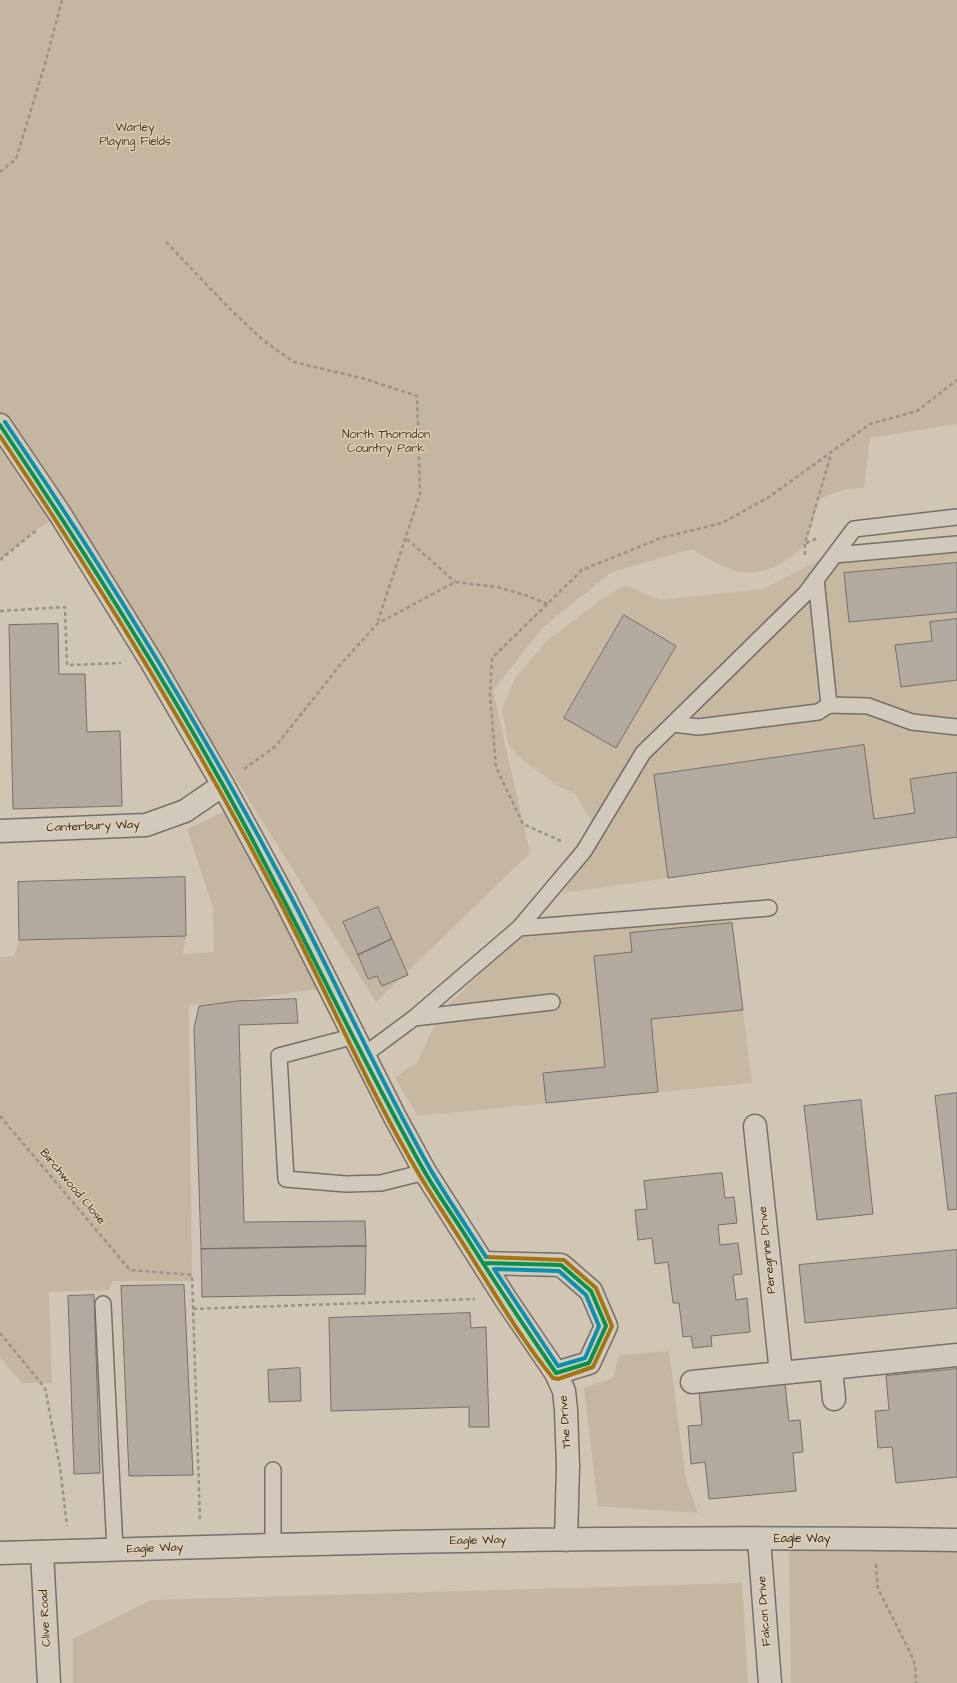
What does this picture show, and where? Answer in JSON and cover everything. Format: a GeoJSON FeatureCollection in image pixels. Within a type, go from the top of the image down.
{"type":"FeatureCollection","features":[{"type":"Feature","properties":{"kind":"street","name":"The Drive"},"geometry":{"type":"LineString","coordinates":[[0,425],[60,514],[151,661],[223,784],[285,899],[359,1046],[425,1172],[505,1298],[556,1373],[564,1391],[566,1410],[568,1466],[566,1540]]}},
{"type":"Feature","properties":{"kind":"street","name":"Canterbury Way"},"geometry":{"type":"LineString","coordinates":[[0,831],[146,825],[185,811],[223,784]]}},
{"type":"Feature","properties":{"kind":"street","name":"Peregrine Drive"},"geometry":{"type":"LineString","coordinates":[[755,1126],[780,1373]]}},
{"type":"Feature","properties":{"kind":"street"},"geometry":{"type":"LineString","coordinates":[[484,1263],[561,1265],[591,1291],[606,1326],[589,1363],[556,1373]]}},
{"type":"Feature","properties":{"kind":"street"},"geometry":{"type":"LineString","coordinates":[[692,1382],[957,1356]]}},
{"type":"Feature","properties":{"kind":"street"},"geometry":{"type":"LineString","coordinates":[[831,1368],[834,1399]]}},
{"type":"Feature","properties":{"kind":"street","name":"Falcon Drive"},"geometry":{"type":"LineString","coordinates":[[759,1539],[770,1683]]}},
{"type":"Feature","properties":{"kind":"street","name":"Eagle Way"},"geometry":{"type":"LineString","coordinates":[[0,1553],[273,1545],[566,1540],[957,1540]]}},
{"type":"Feature","properties":{"kind":"street","name":"Clive Road"},"geometry":{"type":"LineString","coordinates":[[42,1552],[49,1683]]}},
{"type":"Feature","properties":{"kind":"lane"},"geometry":{"type":"LineString","coordinates":[[425,1172],[381,1184],[346,1184],[286,1179],[279,1056],[359,1046],[414,1018],[519,928],[584,851],[643,753],[806,593],[854,529],[957,517]]}},
{"type":"Feature","properties":{"kind":"lane"},"geometry":{"type":"LineString","coordinates":[[835,555],[957,544]]}},
{"type":"Feature","properties":{"kind":"lane"},"geometry":{"type":"LineString","coordinates":[[816,579],[829,705]]}},
{"type":"Feature","properties":{"kind":"lane"},"geometry":{"type":"LineString","coordinates":[[673,724],[698,727],[818,712],[829,705],[868,706],[912,722],[957,727]]}},
{"type":"Feature","properties":{"kind":"lane"},"geometry":{"type":"LineString","coordinates":[[519,928],[769,908]]}},
{"type":"Feature","properties":{"kind":"lane"},"geometry":{"type":"LineString","coordinates":[[414,1018],[552,1002]]}},
{"type":"Feature","properties":{"kind":"lane"},"geometry":{"type":"LineString","coordinates":[[103,1304],[115,1550]]}},
{"type":"Feature","properties":{"kind":"lane"},"geometry":{"type":"LineString","coordinates":[[273,1470],[273,1545]]}},
{"type":"Feature","properties":{"kind":"path"},"geometry":{"type":"LineString","coordinates":[[0,172],[16,159],[45,64],[62,0]]}},
{"type":"Feature","properties":{"kind":"path"},"geometry":{"type":"LineString","coordinates":[[166,242],[230,309],[264,341],[294,362],[365,379],[417,396],[420,494],[407,539],[377,624]]}},
{"type":"Feature","properties":{"kind":"path"},"geometry":{"type":"LineString","coordinates":[[584,851],[522,824],[496,767],[490,695],[492,658],[582,570],[661,538],[722,523],[769,497],[870,424],[917,411],[957,380]]}},
{"type":"Feature","properties":{"kind":"path"},"geometry":{"type":"LineString","coordinates":[[806,593],[805,543],[831,453]]}},
{"type":"Feature","properties":{"kind":"path"},"geometry":{"type":"LineString","coordinates":[[0,560],[33,532],[60,514]]}},
{"type":"Feature","properties":{"kind":"path"},"geometry":{"type":"LineString","coordinates":[[407,539],[455,582],[497,587],[526,595],[548,604]]}},
{"type":"Feature","properties":{"kind":"path"},"geometry":{"type":"LineString","coordinates":[[223,784],[276,746],[340,665],[377,624],[455,582]]}},
{"type":"Feature","properties":{"kind":"path"},"geometry":{"type":"LineString","coordinates":[[0,611],[65,607],[67,665],[151,661]]}},
{"type":"Feature","properties":{"kind":"path","name":"Birchwood Close"},"geometry":{"type":"LineString","coordinates":[[0,1116],[130,1270],[192,1275],[193,1309]]}},
{"type":"Feature","properties":{"kind":"path"},"geometry":{"type":"LineString","coordinates":[[201,1547],[193,1309],[505,1298]]}},
{"type":"Feature","properties":{"kind":"path"},"geometry":{"type":"LineString","coordinates":[[0,1333],[45,1388],[60,1467],[69,1550]]}},
{"type":"Feature","properties":{"kind":"path"},"geometry":{"type":"LineString","coordinates":[[876,1559],[878,1589],[911,1654],[915,1665],[916,1683]]}},
{"type":"Feature","properties":{"kind":"shaded area"},"geometry":{"type":"Polygon","coordinates":[[[957,535],[957,837],[563,893],[599,836],[576,794],[558,786],[521,759],[508,744],[502,709],[516,676],[548,640],[598,602],[625,585],[660,600],[763,589],[848,545],[957,535]]]}},
{"type":"Feature","properties":{"kind":"shaded area"},"geometry":{"type":"Polygon","coordinates":[[[731,917],[752,1083],[418,1116],[395,1078],[408,1068],[416,1065],[441,1012],[517,938],[731,917]]]}},
{"type":"Feature","properties":{"kind":"green space"},"geometry":{"type":"Polygon","coordinates":[[[0,0],[957,0],[957,424],[870,438],[864,488],[845,489],[819,499],[811,527],[803,546],[799,551],[785,561],[772,568],[760,572],[748,573],[737,571],[715,563],[692,549],[612,572],[542,628],[493,691],[530,853],[376,1002],[17,431],[60,514],[33,532],[0,560],[0,0]]]}},
{"type":"Feature","properties":{"kind":"green space"},"geometry":{"type":"Polygon","coordinates":[[[234,807],[330,987],[238,1001],[189,1005],[192,1281],[112,1281],[109,1290],[49,1292],[52,1383],[22,1383],[0,1358],[0,957],[14,956],[19,940],[186,936],[183,954],[214,952],[213,908],[187,829],[234,807]]]}},
{"type":"Feature","properties":{"kind":"green space"},"geometry":{"type":"Polygon","coordinates":[[[669,1351],[686,1480],[698,1513],[598,1506],[584,1388],[613,1378],[619,1355],[669,1351]]]}},
{"type":"Feature","properties":{"kind":"green space"},"geometry":{"type":"Polygon","coordinates":[[[789,1551],[957,1552],[957,1683],[791,1683],[789,1551]]]}},
{"type":"Feature","properties":{"kind":"green space"},"geometry":{"type":"Polygon","coordinates":[[[742,1583],[748,1683],[73,1683],[73,1639],[151,1600],[742,1583]]]}},
{"type":"Feature","properties":{"kind":"building"},"geometry":{"type":"Polygon","coordinates":[[[957,563],[957,612],[849,622],[844,573],[957,563]]]}},
{"type":"Feature","properties":{"kind":"building"},"geometry":{"type":"Polygon","coordinates":[[[624,615],[676,646],[616,748],[564,718],[624,615]]]}},
{"type":"Feature","properties":{"kind":"building"},"geometry":{"type":"Polygon","coordinates":[[[957,619],[957,680],[901,687],[895,645],[932,641],[930,622],[957,619]]]}},
{"type":"Feature","properties":{"kind":"building"},"geometry":{"type":"Polygon","coordinates":[[[58,624],[59,674],[85,674],[87,732],[120,731],[122,806],[13,809],[9,625],[58,624]]]}},
{"type":"Feature","properties":{"kind":"building"},"geometry":{"type":"Polygon","coordinates":[[[864,745],[874,819],[915,813],[910,779],[957,772],[957,837],[668,878],[654,775],[864,745]]]}},
{"type":"Feature","properties":{"kind":"building"},"geometry":{"type":"Polygon","coordinates":[[[185,877],[186,936],[19,940],[18,882],[185,877]]]}},
{"type":"Feature","properties":{"kind":"building"},"geometry":{"type":"Polygon","coordinates":[[[378,907],[392,939],[358,955],[343,922],[378,907]]]}},
{"type":"Feature","properties":{"kind":"building"},"geometry":{"type":"Polygon","coordinates":[[[732,923],[743,1010],[651,1019],[658,1092],[546,1103],[543,1073],[605,1067],[594,956],[632,952],[630,933],[732,923]]]}},
{"type":"Feature","properties":{"kind":"building"},"geometry":{"type":"Polygon","coordinates":[[[392,939],[408,975],[382,986],[377,976],[368,979],[358,955],[392,939]]]}},
{"type":"Feature","properties":{"kind":"building"},"geometry":{"type":"Polygon","coordinates":[[[296,999],[298,1023],[239,1025],[244,1222],[365,1221],[366,1246],[201,1249],[194,1028],[199,1006],[237,1001],[296,999]]]}},
{"type":"Feature","properties":{"kind":"building"},"geometry":{"type":"Polygon","coordinates":[[[957,1093],[957,1209],[948,1210],[935,1096],[957,1093]]]}},
{"type":"Feature","properties":{"kind":"building"},"geometry":{"type":"Polygon","coordinates":[[[861,1100],[873,1214],[817,1220],[804,1106],[861,1100]]]}},
{"type":"Feature","properties":{"kind":"building"},"geometry":{"type":"Polygon","coordinates":[[[722,1173],[725,1198],[734,1197],[737,1223],[718,1225],[720,1245],[738,1243],[742,1274],[733,1275],[736,1300],[747,1298],[750,1332],[711,1336],[712,1346],[693,1348],[691,1336],[683,1337],[679,1303],[673,1303],[668,1262],[655,1264],[652,1238],[638,1240],[635,1210],[647,1209],[644,1181],[722,1173]]]}},
{"type":"Feature","properties":{"kind":"building"},"geometry":{"type":"Polygon","coordinates":[[[366,1246],[365,1294],[202,1297],[201,1249],[366,1246]]]}},
{"type":"Feature","properties":{"kind":"building"},"geometry":{"type":"Polygon","coordinates":[[[957,1250],[957,1308],[805,1323],[799,1265],[957,1250]]]}},
{"type":"Feature","properties":{"kind":"building"},"geometry":{"type":"Polygon","coordinates":[[[184,1285],[193,1475],[129,1476],[121,1286],[184,1285]]]}},
{"type":"Feature","properties":{"kind":"building"},"geometry":{"type":"Polygon","coordinates":[[[94,1295],[100,1473],[74,1474],[68,1296],[94,1295]]]}},
{"type":"Feature","properties":{"kind":"building"},"geometry":{"type":"Polygon","coordinates":[[[470,1313],[471,1328],[486,1327],[489,1427],[469,1427],[469,1407],[331,1411],[329,1318],[470,1313]]]}},
{"type":"Feature","properties":{"kind":"building"},"geometry":{"type":"Polygon","coordinates":[[[300,1368],[301,1401],[269,1402],[268,1370],[300,1368]]]}},
{"type":"Feature","properties":{"kind":"building"},"geometry":{"type":"Polygon","coordinates":[[[957,1369],[957,1477],[896,1483],[892,1447],[878,1448],[875,1411],[889,1410],[886,1376],[957,1369]]]}},
{"type":"Feature","properties":{"kind":"building"},"geometry":{"type":"Polygon","coordinates":[[[785,1384],[789,1421],[800,1420],[803,1452],[793,1453],[796,1491],[709,1499],[705,1462],[691,1464],[688,1426],[702,1425],[699,1392],[785,1384]]]}},
{"type":"Feature","properties":{"kind":"transit line"},"geometry":{"type":"LineString","coordinates":[[5,422],[118,595],[224,774],[290,895],[375,1066],[429,1167],[486,1257]]}},
{"type":"Feature","properties":{"kind":"transit line"},"geometry":{"type":"LineString","coordinates":[[0,425],[116,604],[198,741],[250,834],[372,1074],[428,1177],[496,1284],[556,1373]]}},
{"type":"Feature","properties":{"kind":"transit line"},"geometry":{"type":"LineString","coordinates":[[0,436],[75,549],[181,723],[215,782],[280,902],[365,1075],[427,1188],[523,1338],[553,1378],[558,1379],[593,1367],[612,1326],[596,1288],[564,1260],[486,1257]]}},
{"type":"Feature","properties":{"kind":"transit line"},"geometry":{"type":"LineString","coordinates":[[483,1263],[561,1265],[591,1291],[606,1326],[589,1363],[556,1373]]}},
{"type":"Feature","properties":{"kind":"transit line"},"geometry":{"type":"LineString","coordinates":[[494,1269],[559,1271],[586,1295],[599,1326],[585,1358],[558,1366],[494,1269]]}},
{"type":"Feature","properties":{"kind":"park label","name":"Warley Playing Fields"},"geometry":{"type":"Point","coordinates":[135,135]}},
{"type":"Feature","properties":{"kind":"park label","name":"North Thorndon Country Park"},"geometry":{"type":"Point","coordinates":[386,442]}}]}
